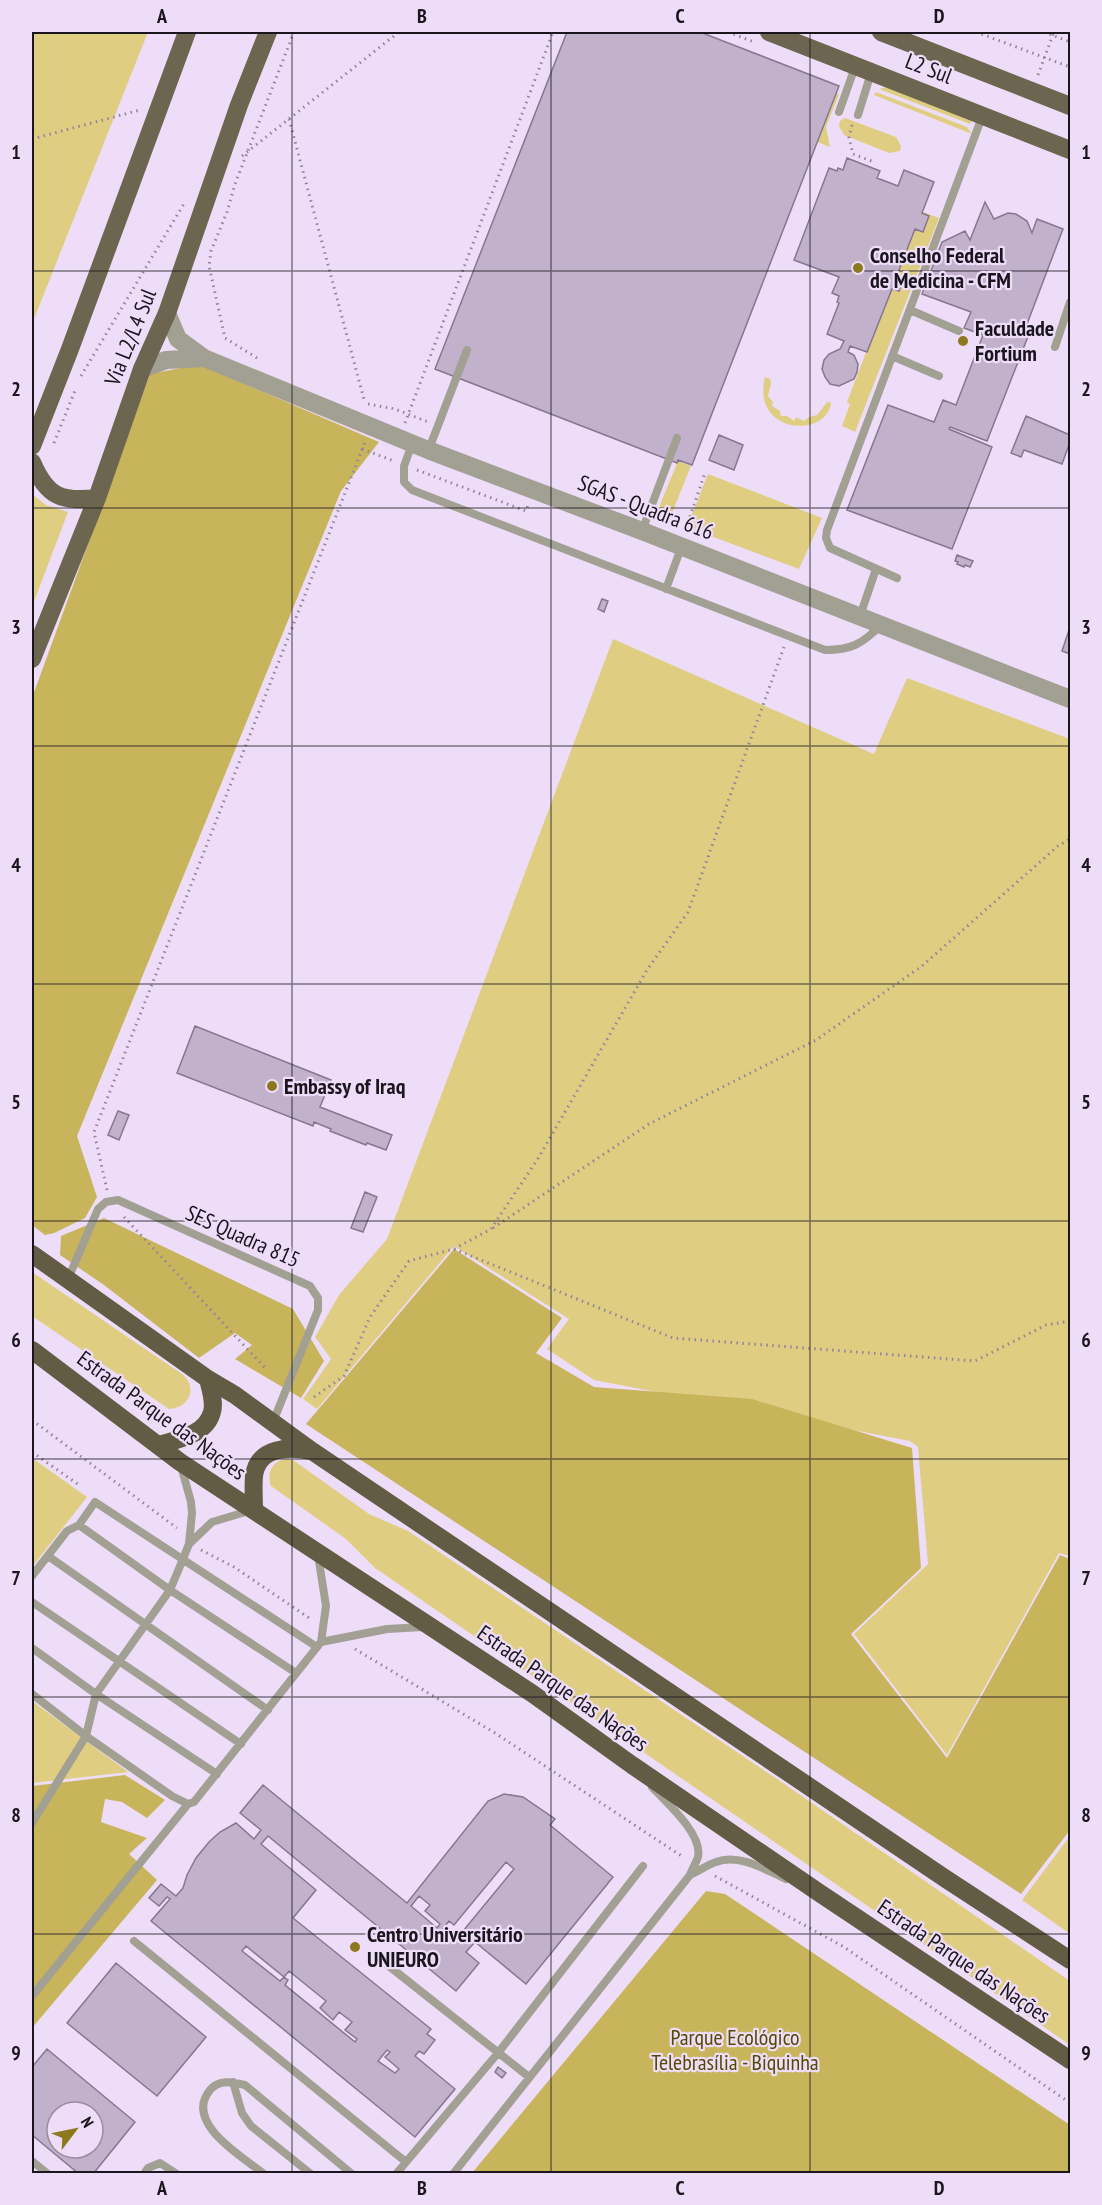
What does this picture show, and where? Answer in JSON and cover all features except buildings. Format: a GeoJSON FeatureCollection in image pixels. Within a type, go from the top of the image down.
{"type":"FeatureCollection","features":[{"type":"Feature","properties":{"kind":"highway"},"geometry":{"type":"LineString","coordinates":[[32,1254],[312,1451],[946,1879],[1071,1960]]}},
{"type":"Feature","properties":{"kind":"highway","name":"Estrada Parque das Nações"},"geometry":{"type":"LineString","coordinates":[[32,1350],[180,1462],[533,1694],[632,1765],[821,1894],[1071,2060]]}},
{"type":"Feature","properties":{"kind":"highway"},"geometry":{"type":"LineString","coordinates":[[159,1445],[196,1432],[208,1421],[213,1411],[213,1404],[208,1379]]}},
{"type":"Feature","properties":{"kind":"highway"},"geometry":{"type":"LineString","coordinates":[[254,1509],[254,1474],[262,1460],[274,1450],[293,1447],[312,1451]]}},
{"type":"Feature","properties":{"kind":"main road"},"geometry":{"type":"LineString","coordinates":[[32,446],[187,32]]}},
{"type":"Feature","properties":{"kind":"main road","name":"Via L2/L4 Sul"},"geometry":{"type":"LineString","coordinates":[[32,659],[97,498],[142,369],[167,313],[239,105],[268,32]]}},
{"type":"Feature","properties":{"kind":"main road","name":"L2 Sul"},"geometry":{"type":"LineString","coordinates":[[769,32],[1071,150]]}},
{"type":"Feature","properties":{"kind":"main road","name":"L2 Sul"},"geometry":{"type":"LineString","coordinates":[[881,32],[1071,106]]}},
{"type":"Feature","properties":{"kind":"main road"},"geometry":{"type":"LineString","coordinates":[[33,466],[47,486],[61,498],[77,500],[97,498]]}},
{"type":"Feature","properties":{"kind":"street","name":"SGAS - Quadra 616"},"geometry":{"type":"LineString","coordinates":[[167,313],[178,339],[204,358],[413,444],[1071,699]]}},
{"type":"Feature","properties":{"kind":"street","name":"SGAS - Quadra 616"},"geometry":{"type":"LineString","coordinates":[[142,369],[166,360],[204,358]]}},
{"type":"Feature","properties":{"kind":"lane"},"geometry":{"type":"LineString","coordinates":[[840,112],[864,69]]}},
{"type":"Feature","properties":{"kind":"lane"},"geometry":{"type":"LineString","coordinates":[[858,115],[864,69]]}},
{"type":"Feature","properties":{"kind":"lane"},"geometry":{"type":"LineString","coordinates":[[897,578],[830,548],[826,530],[983,116]]}},
{"type":"Feature","properties":{"kind":"lane"},"geometry":{"type":"LineString","coordinates":[[1055,347],[1071,302]]}},
{"type":"Feature","properties":{"kind":"lane"},"geometry":{"type":"LineString","coordinates":[[910,310],[959,331]]}},
{"type":"Feature","properties":{"kind":"lane"},"geometry":{"type":"LineString","coordinates":[[467,350],[437,426],[413,444],[404,466],[404,482],[412,490],[825,650],[842,650],[863,642],[882,625]]}},
{"type":"Feature","properties":{"kind":"lane"},"geometry":{"type":"LineString","coordinates":[[892,356],[939,376]]}},
{"type":"Feature","properties":{"kind":"lane"},"geometry":{"type":"LineString","coordinates":[[642,531],[677,438]]}},
{"type":"Feature","properties":{"kind":"lane"},"geometry":{"type":"LineString","coordinates":[[666,589],[682,547]]}},
{"type":"Feature","properties":{"kind":"lane"},"geometry":{"type":"LineString","coordinates":[[860,616],[876,569]]}},
{"type":"Feature","properties":{"kind":"lane","name":"SES Quadra 815"},"geometry":{"type":"LineString","coordinates":[[109,1201],[118,1200],[310,1286],[318,1298],[318,1310],[273,1422]]}},
{"type":"Feature","properties":{"kind":"lane"},"geometry":{"type":"LineString","coordinates":[[68,1279],[98,1209],[109,1201]]}},
{"type":"Feature","properties":{"kind":"lane"},"geometry":{"type":"LineString","coordinates":[[32,1823],[86,1736],[96,1694],[170,1590],[183,1559],[189,1544],[191,1502],[180,1462]]}},
{"type":"Feature","properties":{"kind":"lane"},"geometry":{"type":"LineString","coordinates":[[79,1526],[95,1502],[319,1644],[387,1629],[430,1626]]}},
{"type":"Feature","properties":{"kind":"lane"},"geometry":{"type":"LineString","coordinates":[[189,1544],[212,1522],[254,1509]]}},
{"type":"Feature","properties":{"kind":"lane"},"geometry":{"type":"LineString","coordinates":[[32,1576],[68,1531],[79,1526],[170,1590],[296,1673]]}},
{"type":"Feature","properties":{"kind":"lane"},"geometry":{"type":"LineString","coordinates":[[32,1694],[86,1736],[172,1796],[188,1803],[194,1802],[319,1644],[324,1628],[326,1592],[317,1551]]}},
{"type":"Feature","properties":{"kind":"lane"},"geometry":{"type":"LineString","coordinates":[[48,1556],[268,1710]]}},
{"type":"Feature","properties":{"kind":"lane"},"geometry":{"type":"LineString","coordinates":[[32,1602],[241,1744]]}},
{"type":"Feature","properties":{"kind":"lane"},"geometry":{"type":"LineString","coordinates":[[32,1648],[96,1694],[217,1774]]}},
{"type":"Feature","properties":{"kind":"lane"},"geometry":{"type":"LineString","coordinates":[[632,1765],[695,1837],[699,1856],[698,1867]]}},
{"type":"Feature","properties":{"kind":"lane"},"geometry":{"type":"LineString","coordinates":[[32,1996],[188,1803]]}},
{"type":"Feature","properties":{"kind":"lane"},"geometry":{"type":"LineString","coordinates":[[453,2174],[698,1867],[732,1859],[748,1863],[821,1894]]}},
{"type":"Feature","properties":{"kind":"lane"},"geometry":{"type":"LineString","coordinates":[[396,2174],[498,2053],[643,1866]]}},
{"type":"Feature","properties":{"kind":"lane"},"geometry":{"type":"LineString","coordinates":[[134,1941],[406,2162]]}},
{"type":"Feature","properties":{"kind":"lane"},"geometry":{"type":"LineString","coordinates":[[375,1955],[530,2077]]}},
{"type":"Feature","properties":{"kind":"lane"},"geometry":{"type":"LineString","coordinates":[[264,2174],[221,2140],[210,2128],[203,2114],[204,2104],[210,2090],[224,2082],[245,2085],[352,2174]]}},
{"type":"Feature","properties":{"kind":"lane"},"geometry":{"type":"LineString","coordinates":[[233,2082],[242,2113],[251,2126],[311,2174]]}},
{"type":"Feature","properties":{"kind":"lane"},"geometry":{"type":"LineString","coordinates":[[32,2161],[48,2174]]}},
{"type":"Feature","properties":{"kind":"lane"},"geometry":{"type":"LineString","coordinates":[[144,2174],[148,2168],[160,2163],[177,2174]]}},
{"type":"Feature","properties":{"kind":"path"},"geometry":{"type":"LineString","coordinates":[[258,359],[225,338],[209,266],[211,250],[294,32]]}},
{"type":"Feature","properties":{"kind":"path"},"geometry":{"type":"LineString","coordinates":[[239,158],[399,32]]}},
{"type":"Feature","properties":{"kind":"path"},"geometry":{"type":"LineString","coordinates":[[413,444],[409,414],[553,32]]}},
{"type":"Feature","properties":{"kind":"path"},"geometry":{"type":"LineString","coordinates":[[976,32],[1071,67]]}},
{"type":"Feature","properties":{"kind":"path"},"geometry":{"type":"LineString","coordinates":[[1044,32],[1053,33],[1071,42]]}},
{"type":"Feature","properties":{"kind":"path"},"geometry":{"type":"LineString","coordinates":[[1033,91],[1053,33]]}},
{"type":"Feature","properties":{"kind":"path"},"geometry":{"type":"LineString","coordinates":[[32,139],[159,105]]}},
{"type":"Feature","properties":{"kind":"path"},"geometry":{"type":"LineString","coordinates":[[289,119],[365,403]]}},
{"type":"Feature","properties":{"kind":"path"},"geometry":{"type":"LineString","coordinates":[[81,376],[188,197]]}},
{"type":"Feature","properties":{"kind":"path"},"geometry":{"type":"LineString","coordinates":[[33,466],[57,440],[77,387]]}},
{"type":"Feature","properties":{"kind":"path"},"geometry":{"type":"LineString","coordinates":[[355,399],[379,408],[395,409],[437,426]]}},
{"type":"Feature","properties":{"kind":"path"},"geometry":{"type":"LineString","coordinates":[[267,1370],[109,1201],[94,1132],[372,427]]}},
{"type":"Feature","properties":{"kind":"path"},"geometry":{"type":"LineString","coordinates":[[362,449],[526,511],[533,490]]}},
{"type":"Feature","properties":{"kind":"path"},"geometry":{"type":"LineString","coordinates":[[696,532],[685,528],[705,472]]}},
{"type":"Feature","properties":{"kind":"path"},"geometry":{"type":"LineString","coordinates":[[491,1229],[539,1156],[647,970],[688,912],[788,636]]}},
{"type":"Feature","properties":{"kind":"path"},"geometry":{"type":"LineString","coordinates":[[315,1397],[344,1376],[370,1317],[409,1261],[454,1249],[491,1229],[649,1124],[816,1040],[922,966],[1058,846],[1071,839]]}},
{"type":"Feature","properties":{"kind":"path"},"geometry":{"type":"LineString","coordinates":[[454,1249],[674,1338],[975,1361],[1046,1325],[1071,1321]]}},
{"type":"Feature","properties":{"kind":"path"},"geometry":{"type":"LineString","coordinates":[[32,1420],[183,1532],[189,1544],[234,1567],[324,1628]]}},
{"type":"Feature","properties":{"kind":"path"},"geometry":{"type":"LineString","coordinates":[[32,1452],[79,1485]]}},
{"type":"Feature","properties":{"kind":"path"},"geometry":{"type":"LineString","coordinates":[[338,1639],[495,1732],[698,1867],[844,1947],[1071,2103]]}},
{"type":"Feature","properties":{"kind":"shaded area"},"geometry":{"type":"Polygon","coordinates":[[[32,32],[148,32],[32,324],[32,32]]]}},
{"type":"Feature","properties":{"kind":"shaded area"},"geometry":{"type":"Polygon","coordinates":[[[887,87],[972,121],[970,124],[879,89],[887,87]]]}},
{"type":"Feature","properties":{"kind":"shaded area"},"geometry":{"type":"Polygon","coordinates":[[[876,92],[967,127],[972,134],[874,95],[876,92]]]}},
{"type":"Feature","properties":{"kind":"shaded area"},"geometry":{"type":"Polygon","coordinates":[[[835,93],[839,94],[826,127],[830,147],[817,142],[835,93]]]}},
{"type":"Feature","properties":{"kind":"shaded area"},"geometry":{"type":"Polygon","coordinates":[[[845,118],[896,137],[901,146],[900,151],[889,153],[844,135],[839,126],[840,121],[845,118]]]}},
{"type":"Feature","properties":{"kind":"shaded area"},"geometry":{"type":"Polygon","coordinates":[[[920,211],[939,218],[855,432],[842,426],[850,404],[847,402],[920,211]]]}},
{"type":"Feature","properties":{"kind":"shaded area"},"geometry":{"type":"Polygon","coordinates":[[[765,377],[770,379],[771,383],[768,396],[773,402],[772,406],[780,411],[781,416],[787,416],[794,421],[796,417],[804,421],[817,415],[827,402],[831,403],[826,415],[817,422],[804,426],[791,425],[778,420],[769,410],[764,396],[765,377]]]}},
{"type":"Feature","properties":{"kind":"shaded area"},"geometry":{"type":"Polygon","coordinates":[[[678,461],[691,466],[670,518],[659,512],[678,461]]]}},
{"type":"Feature","properties":{"kind":"shaded area"},"geometry":{"type":"Polygon","coordinates":[[[708,474],[822,518],[799,569],[687,527],[708,474]]]}},
{"type":"Feature","properties":{"kind":"shaded area"},"geometry":{"type":"Polygon","coordinates":[[[32,494],[46,505],[68,512],[32,607],[32,494]]]}},
{"type":"Feature","properties":{"kind":"shaded area"},"geometry":{"type":"Polygon","coordinates":[[[613,639],[874,754],[907,678],[1070,739],[1070,1556],[1059,1553],[947,1755],[854,1634],[928,1564],[918,1447],[910,1441],[594,1380],[547,1349],[569,1319],[454,1246],[317,1409],[303,1399],[331,1359],[315,1337],[339,1295],[387,1239],[613,639]]]}},
{"type":"Feature","properties":{"kind":"shaded area"},"geometry":{"type":"Polygon","coordinates":[[[32,1272],[182,1374],[190,1385],[187,1401],[176,1408],[169,1409],[32,1316],[32,1272]]]}},
{"type":"Feature","properties":{"kind":"shaded area"},"geometry":{"type":"Polygon","coordinates":[[[32,1458],[87,1497],[32,1567],[32,1458]]]}},
{"type":"Feature","properties":{"kind":"shaded area"},"geometry":{"type":"Polygon","coordinates":[[[287,1459],[293,1460],[369,1514],[408,1531],[783,1783],[1070,1981],[1070,2045],[375,1568],[346,1539],[271,1486],[269,1476],[274,1464],[287,1459]]]}},
{"type":"Feature","properties":{"kind":"shaded area"},"geometry":{"type":"Polygon","coordinates":[[[32,1701],[128,1772],[32,1783],[32,1701]]]}},
{"type":"Feature","properties":{"kind":"shaded area"},"geometry":{"type":"Polygon","coordinates":[[[1070,1836],[1070,1934],[1022,1900],[1070,1836]]]}},
{"type":"Feature","properties":{"kind":"green space"},"geometry":{"type":"Polygon","coordinates":[[[191,366],[205,367],[379,442],[341,491],[77,1136],[97,1197],[85,1218],[45,1235],[32,1225],[32,698],[150,374],[191,366]]]}},
{"type":"Feature","properties":{"kind":"green space"},"geometry":{"type":"Polygon","coordinates":[[[104,1218],[293,1309],[324,1361],[301,1398],[235,1359],[252,1345],[235,1333],[199,1358],[104,1285],[60,1255],[61,1236],[104,1218]]]}},
{"type":"Feature","properties":{"kind":"green space"},"geometry":{"type":"Polygon","coordinates":[[[454,1249],[562,1318],[536,1353],[594,1387],[752,1399],[912,1448],[921,1568],[851,1634],[947,1758],[1060,1555],[1070,1559],[1070,1830],[1021,1894],[306,1424],[454,1249]]]}},
{"type":"Feature","properties":{"kind":"green space"},"geometry":{"type":"Polygon","coordinates":[[[125,1775],[165,1800],[147,1818],[122,1802],[105,1799],[101,1822],[147,1838],[129,1854],[157,1880],[32,2028],[32,1786],[125,1775]]]}},
{"type":"Feature","properties":{"kind":"green space","name":"Parque Ecológico Telebrasília - Biquinha"},"geometry":{"type":"Polygon","coordinates":[[[706,1891],[725,1894],[1070,2125],[1070,2173],[472,2173],[706,1891]]]}},
{"type":"Feature","properties":{"kind":"place","name":"Conselho Federal de Medicina - CFM"},"geometry":{"type":"Point","coordinates":[858,268]}},
{"type":"Feature","properties":{"kind":"place","name":"Faculdade Fortium"},"geometry":{"type":"Point","coordinates":[963,341]}},
{"type":"Feature","properties":{"kind":"place","name":"Embassy of Iraq"},"geometry":{"type":"Point","coordinates":[272,1086]}},
{"type":"Feature","properties":{"kind":"place","name":"Centro Universitário UNIEURO"},"geometry":{"type":"Point","coordinates":[355,1947]}}]}
